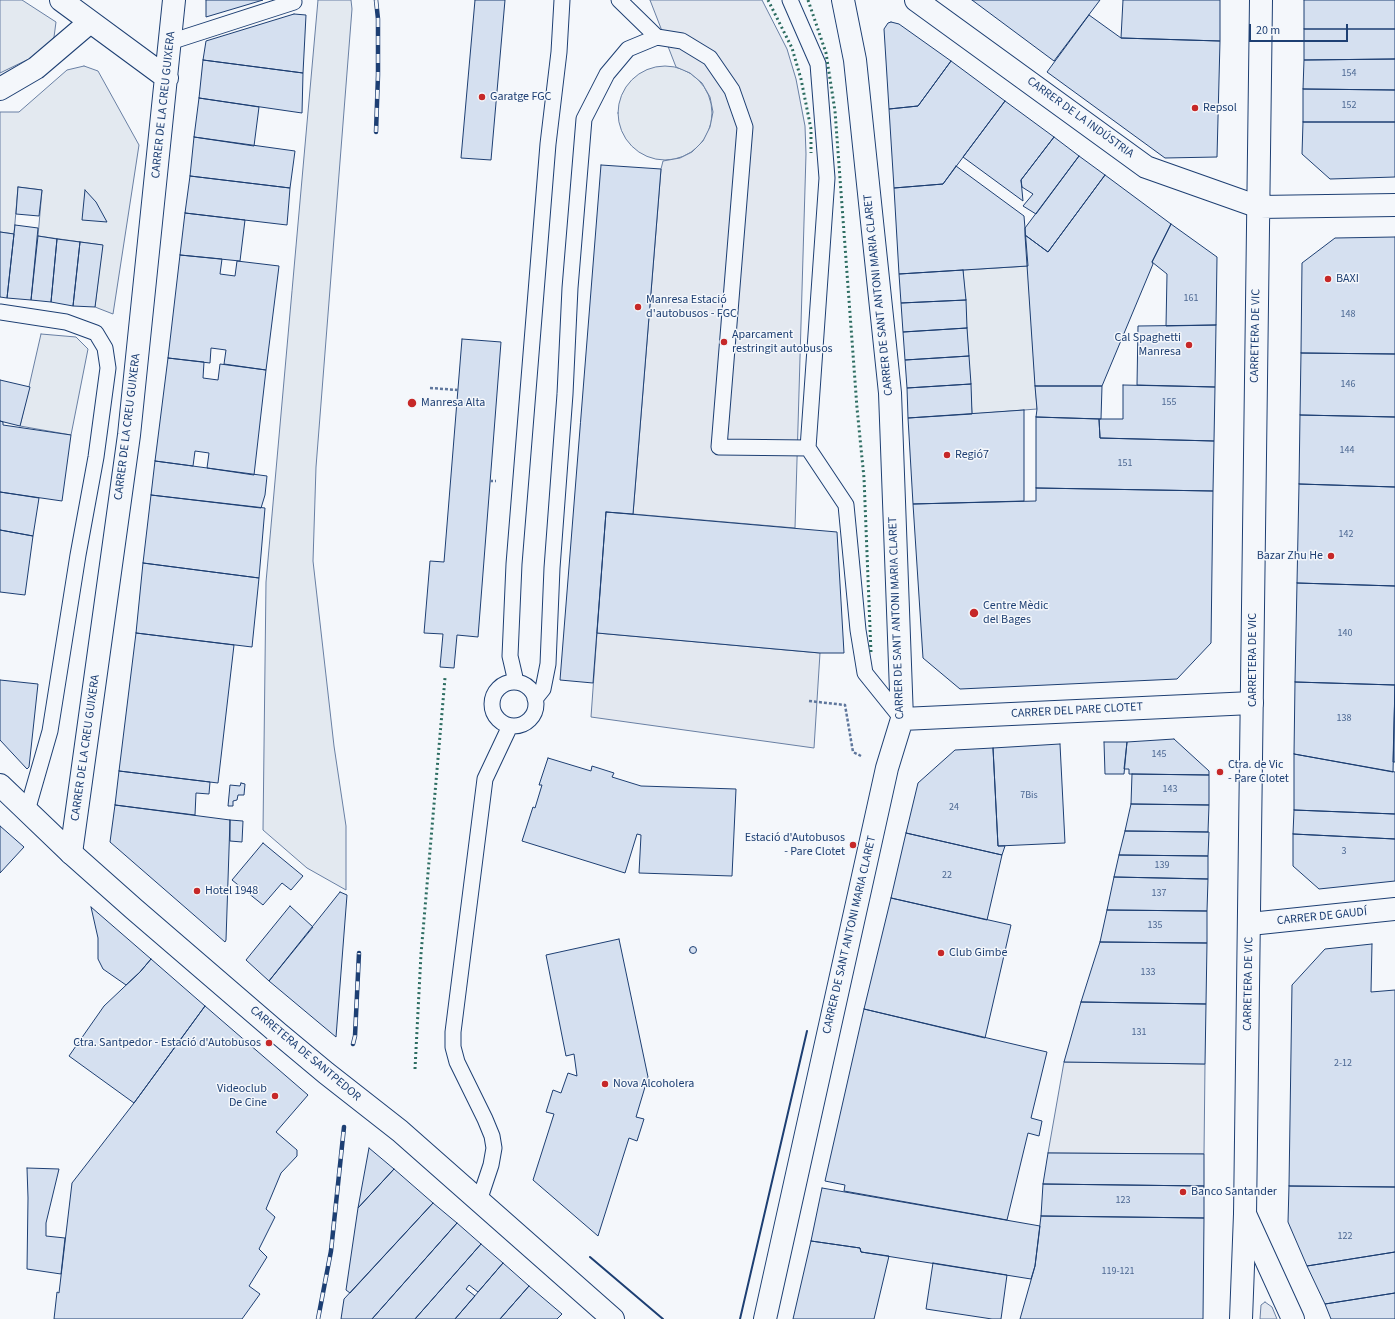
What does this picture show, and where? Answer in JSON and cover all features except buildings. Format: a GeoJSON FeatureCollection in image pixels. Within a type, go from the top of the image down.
{"type":"FeatureCollection","features":[{"type":"Feature","properties":{"kind":"street"},"geometry":{"type":"LineString","coordinates":[[61,0],[167,78]]}},
{"type":"Feature","properties":{"kind":"street","name":"CARRER DE LA CREU GUIXERA"},"geometry":{"type":"LineString","coordinates":[[71,853],[129,434],[174,0]]}},
{"type":"Feature","properties":{"kind":"street","name":"CARRER DE SANT ANTONI MARIA CLARET"},"geometry":{"type":"LineString","coordinates":[[765,1319],[887,768],[902,719],[890,393],[855,60],[843,0]]}},
{"type":"Feature","properties":{"kind":"street","name":"CARRER DE LA INDÚSTRIA"},"geometry":{"type":"LineString","coordinates":[[916,0],[1146,166],[1259,207]]}},
{"type":"Feature","properties":{"kind":"street","name":"CARRETERA DE VIC"},"geometry":{"type":"LineString","coordinates":[[1241,1319],[1245,1214],[1250,924],[1262,0]]}},
{"type":"Feature","properties":{"kind":"street"},"geometry":{"type":"LineString","coordinates":[[0,89],[36,68],[90,22]]}},
{"type":"Feature","properties":{"kind":"street"},"geometry":{"type":"LineString","coordinates":[[1259,207],[1395,205]]}},
{"type":"Feature","properties":{"kind":"street","name":"CARRER DEL PARE CLOTET"},"geometry":{"type":"LineString","coordinates":[[902,719],[1252,703]]}},
{"type":"Feature","properties":{"kind":"street","name":"CARRETERA DE SANTPEDOR"},"geometry":{"type":"LineString","coordinates":[[0,785],[71,853],[278,1033],[400,1131],[613,1319]]}},
{"type":"Feature","properties":{"kind":"street","name":"CARRER DE GAUDÍ"},"geometry":{"type":"LineString","coordinates":[[1250,924],[1395,909]]}},
{"type":"Feature","properties":{"kind":"street"},"geometry":{"type":"LineString","coordinates":[[1245,1214],[1293,1319]]}},
{"type":"Feature","properties":{"kind":"lane"},"geometry":{"type":"LineString","coordinates":[[516,682],[510,656],[514,564],[548,144],[559,52],[562,0]]}},
{"type":"Feature","properties":{"kind":"lane"},"geometry":{"type":"LineString","coordinates":[[618,0],[657,37]]}},
{"type":"Feature","properties":{"kind":"lane"},"geometry":{"type":"LineString","coordinates":[[790,0],[818,64],[827,178],[808,448],[846,505],[858,630],[866,673],[902,719]]}},
{"type":"Feature","properties":{"kind":"lane"},"geometry":{"type":"LineString","coordinates":[[170,42],[294,2]]}},
{"type":"Feature","properties":{"kind":"lane"},"geometry":{"type":"LineString","coordinates":[[535,699],[543,689],[548,664],[552,568],[564,402],[570,288],[584,118],[607,74],[628,49],[657,37],[682,41],[710,58],[732,90],[745,127],[719,447],[808,448]]}},
{"type":"Feature","properties":{"kind":"lane"},"geometry":{"type":"LineString","coordinates":[[0,312],[66,322],[96,333],[105,348],[108,368],[96,457],[78,555],[50,730],[27,811]]}},
{"type":"Feature","properties":{"kind":"lane"},"geometry":{"type":"LineString","coordinates":[[516,682],[521,683],[531,689],[535,699],[536,708],[530,720],[518,726],[510,726],[505,724],[497,717],[492,707],[492,701],[497,691],[505,684],[516,682]]}},
{"type":"Feature","properties":{"kind":"lane"},"geometry":{"type":"LineString","coordinates":[[479,1202],[491,1165],[494,1148],[492,1136],[485,1119],[457,1062],[453,1047],[453,1032],[485,779],[510,726]]}},
{"type":"Feature","properties":{"kind":"path"},"geometry":{"type":"LineString","coordinates":[[430,388],[458,390]]}},
{"type":"Feature","properties":{"kind":"path"},"geometry":{"type":"LineString","coordinates":[[808,701],[845,705],[853,752]]}},
{"type":"Feature","properties":{"kind":"shaded area"},"geometry":{"type":"Polygon","coordinates":[[[0,0],[22,0],[56,22],[54,37],[39,54],[0,73],[0,0]]]}},
{"type":"Feature","properties":{"kind":"shaded area"},"geometry":{"type":"Polygon","coordinates":[[[318,0],[351,0],[352,9],[316,467],[313,561],[334,746],[346,826],[346,890],[307,868],[263,830],[266,582],[318,0]]]}},
{"type":"Feature","properties":{"kind":"shaded area","name":"Aparcament restringit autobusos"},"geometry":{"type":"Polygon","coordinates":[[[650,0],[762,0],[787,49],[796,79],[805,126],[806,154],[795,528],[633,514],[661,169],[663,161],[680,158],[692,152],[703,141],[710,127],[713,112],[710,97],[702,83],[690,73],[676,67],[650,0]]]}},
{"type":"Feature","properties":{"kind":"shaded area"},"geometry":{"type":"Polygon","coordinates":[[[84,66],[98,71],[139,145],[113,314],[95,307],[102,245],[38,236],[42,190],[18,187],[14,234],[0,232],[0,112],[19,112],[67,70],[84,66]]]}},
{"type":"Feature","properties":{"kind":"shaded area"},"geometry":{"type":"Polygon","coordinates":[[[656,66],[674,66],[683,69],[699,79],[709,95],[712,104],[712,122],[709,131],[699,147],[683,157],[674,160],[656,160],[647,157],[631,147],[621,131],[618,122],[618,104],[621,95],[631,79],[647,69],[656,66]]]}},
{"type":"Feature","properties":{"kind":"shaded area"},"geometry":{"type":"Polygon","coordinates":[[[1028,266],[1037,409],[972,414],[963,270],[1028,266]]]}},
{"type":"Feature","properties":{"kind":"shaded area"},"geometry":{"type":"Polygon","coordinates":[[[41,334],[76,337],[88,349],[71,435],[20,426],[41,334]]]}},
{"type":"Feature","properties":{"kind":"shaded area"},"geometry":{"type":"Polygon","coordinates":[[[597,633],[820,653],[814,748],[591,717],[597,633]]]}},
{"type":"Feature","properties":{"kind":"shaded area"},"geometry":{"type":"Polygon","coordinates":[[[1064,1062],[1205,1064],[1204,1154],[1048,1153],[1064,1062]]]}},
{"type":"Feature","properties":{"kind":"shaded area"},"geometry":{"type":"Polygon","coordinates":[[[1265,1302],[1272,1307],[1277,1319],[1260,1319],[1261,1305],[1265,1302]]]}},
{"type":"Feature","properties":{"kind":"railway"},"geometry":{"type":"LineString","coordinates":[[376,0],[378,19],[376,132]]}},
{"type":"Feature","properties":{"kind":"railway"},"geometry":{"type":"LineString","coordinates":[[353,1044],[355,1036],[359,953]]}},
{"type":"Feature","properties":{"kind":"railway"},"geometry":{"type":"LineString","coordinates":[[318,1319],[331,1251],[344,1127]]}},
{"type":"Feature","properties":{"kind":"hedge"},"geometry":{"type":"LineString","coordinates":[[768,0],[792,48],[801,79],[811,129],[811,153]]}},
{"type":"Feature","properties":{"kind":"hedge"},"geometry":{"type":"LineString","coordinates":[[808,0],[826,53],[835,111],[857,408],[864,478],[871,653]]}},
{"type":"Feature","properties":{"kind":"hedge"},"geometry":{"type":"LineString","coordinates":[[415,1069],[421,954],[445,678]]}},
{"type":"Feature","properties":{"kind":"wall"},"geometry":{"type":"LineString","coordinates":[[740,1319],[807,1031]]}},
{"type":"Feature","properties":{"kind":"wall"},"geometry":{"type":"LineString","coordinates":[[590,1257],[663,1319]]}},
{"type":"Feature","properties":{"kind":"place","name":"Garatge FGC"},"geometry":{"type":"Point","coordinates":[482,97]}},
{"type":"Feature","properties":{"kind":"place","name":"Repsol"},"geometry":{"type":"Point","coordinates":[1195,108]}},
{"type":"Feature","properties":{"kind":"place","name":"BAXI"},"geometry":{"type":"Point","coordinates":[1328,279]}},
{"type":"Feature","properties":{"kind":"place","name":"Manresa Estació d'autobusos - FGC"},"geometry":{"type":"Point","coordinates":[638,307]}},
{"type":"Feature","properties":{"kind":"place","name":"Aparcament restringit autobusos"},"geometry":{"type":"Point","coordinates":[724,342]}},
{"type":"Feature","properties":{"kind":"place","name":"Cal Spaghetti Manresa"},"geometry":{"type":"Point","coordinates":[1189,345]}},
{"type":"Feature","properties":{"kind":"place","name":"Manresa Alta"},"geometry":{"type":"Point","coordinates":[412,403]}},
{"type":"Feature","properties":{"kind":"place","name":"Regió7"},"geometry":{"type":"Point","coordinates":[947,455]}},
{"type":"Feature","properties":{"kind":"place","name":"Bazar Zhu He"},"geometry":{"type":"Point","coordinates":[1331,556]}},
{"type":"Feature","properties":{"kind":"place","name":"Centre Mèdic del Bages"},"geometry":{"type":"Point","coordinates":[974,613]}},
{"type":"Feature","properties":{"kind":"place","name":"Ctra. de Vic - Pare Clotet"},"geometry":{"type":"Point","coordinates":[1220,772]}},
{"type":"Feature","properties":{"kind":"place","name":"Estació d'Autobusos - Pare Clotet"},"geometry":{"type":"Point","coordinates":[853,845]}},
{"type":"Feature","properties":{"kind":"place","name":"Hotel 1948"},"geometry":{"type":"Point","coordinates":[197,891]}},
{"type":"Feature","properties":{"kind":"place","name":"Club Gimbe"},"geometry":{"type":"Point","coordinates":[941,953]}},
{"type":"Feature","properties":{"kind":"place","name":"Ctra. Santpedor - Estació d'Autobusos"},"geometry":{"type":"Point","coordinates":[269,1043]}},
{"type":"Feature","properties":{"kind":"place","name":"Nova Alcoholera"},"geometry":{"type":"Point","coordinates":[605,1084]}},
{"type":"Feature","properties":{"kind":"place","name":"Videoclub De Cine"},"geometry":{"type":"Point","coordinates":[275,1096]}},
{"type":"Feature","properties":{"kind":"place","name":"Banco Santander"},"geometry":{"type":"Point","coordinates":[1183,1192]}}]}
